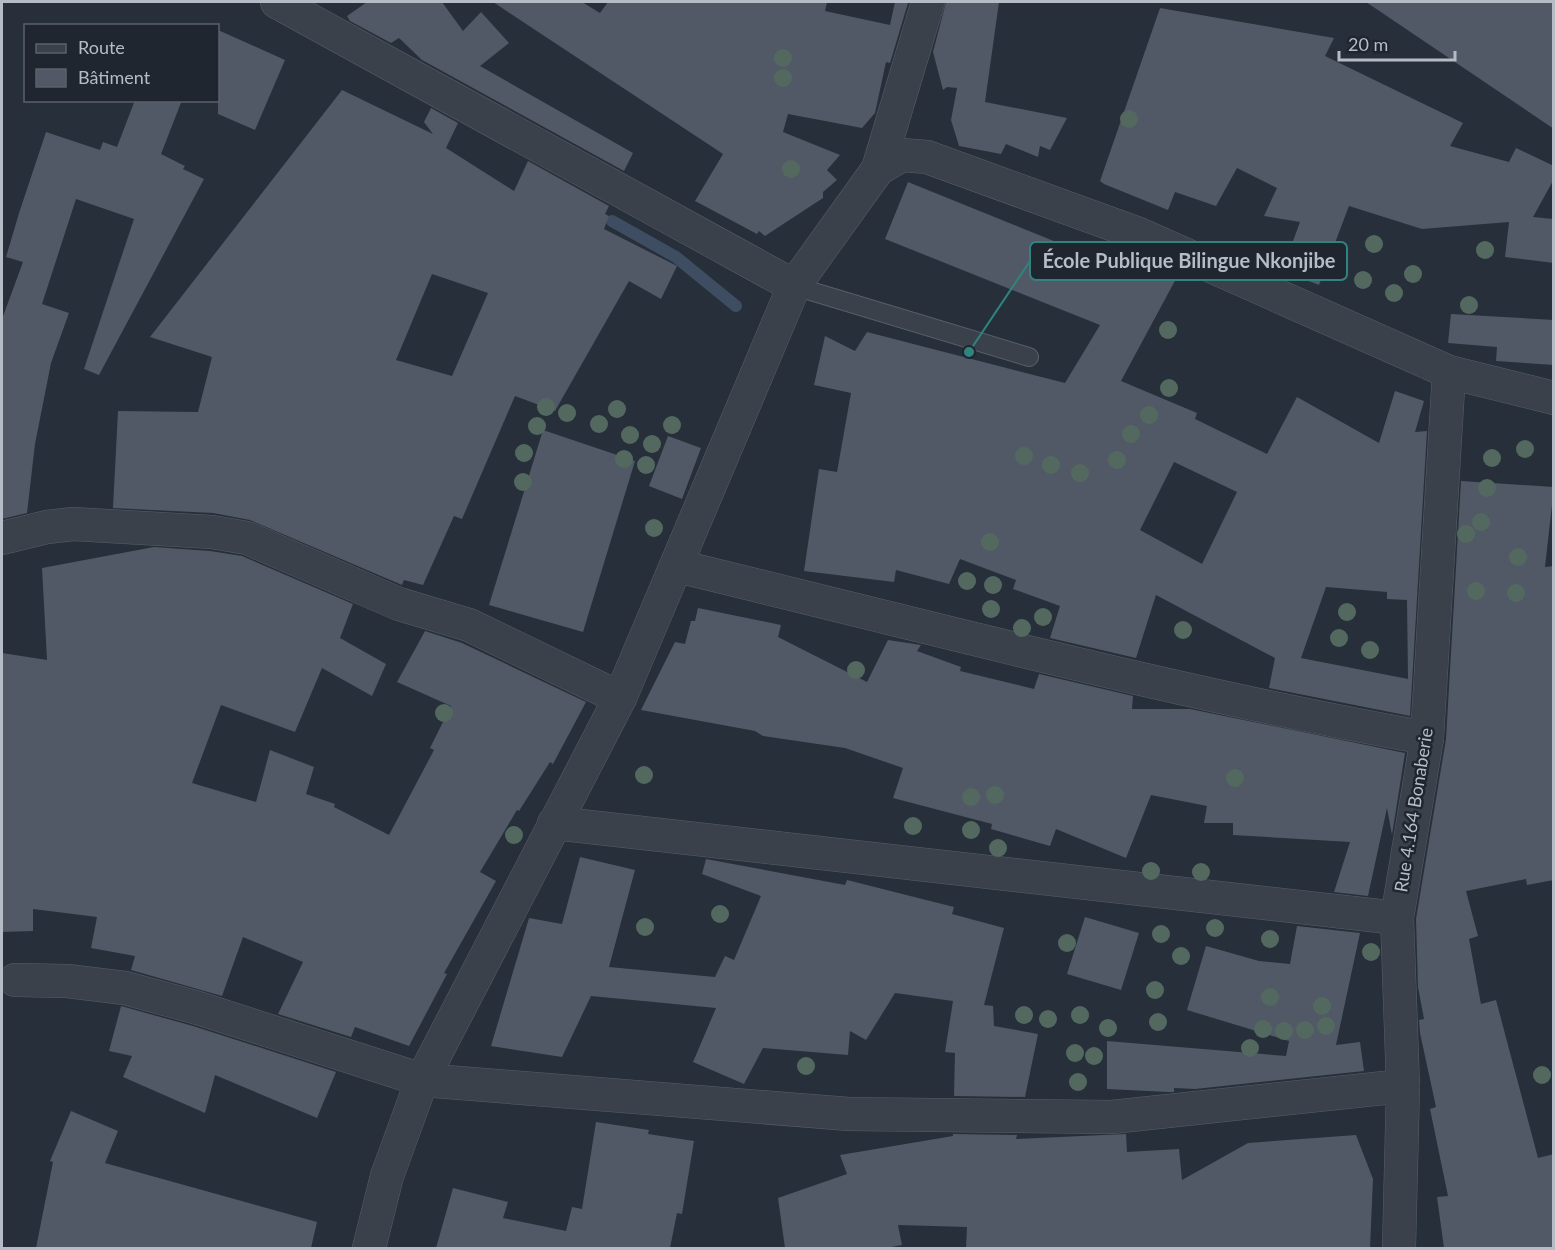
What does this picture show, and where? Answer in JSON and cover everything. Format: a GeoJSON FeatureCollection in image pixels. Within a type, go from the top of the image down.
{"type":"FeatureCollection","features":[{"type":"Feature","properties":{"kind":"street"},"geometry":{"type":"LineString","coordinates":[[277,2],[794,286]]}},
{"type":"Feature","properties":{"kind":"street"},"geometry":{"type":"LineString","coordinates":[[369,1248],[387,1176],[422,1080],[620,698],[794,286],[878,169],[928,2]]}},
{"type":"Feature","properties":{"kind":"street"},"geometry":{"type":"LineString","coordinates":[[878,169],[902,155],[927,157],[1139,234],[1449,372],[1554,398]]}},
{"type":"Feature","properties":{"kind":"street","name":"Rue 4.164 Bonaberie"},"geometry":{"type":"LineString","coordinates":[[1399,1248],[1402,1086],[1397,918],[1427,738],[1449,372]]}},
{"type":"Feature","properties":{"kind":"street"},"geometry":{"type":"LineString","coordinates":[[2,538],[47,527],[73,524],[212,532],[247,538],[399,604],[469,625],[620,698]]}},
{"type":"Feature","properties":{"kind":"street"},"geometry":{"type":"LineString","coordinates":[[677,566],[1124,676],[1324,720],[1427,738]]}},
{"type":"Feature","properties":{"kind":"street"},"geometry":{"type":"LineString","coordinates":[[554,823],[1397,918]]}},
{"type":"Feature","properties":{"kind":"street"},"geometry":{"type":"LineString","coordinates":[[15,980],[67,981],[125,988],[198,1008],[422,1080],[849,1114],[1112,1117],[1402,1086]]}},
{"type":"Feature","properties":{"kind":"lane"},"geometry":{"type":"LineString","coordinates":[[794,286],[1029,357]]}},
{"type":"Feature","properties":{"kind":"building"},"geometry":{"type":"Polygon","coordinates":[[[367,2],[442,2],[463,31],[481,12],[509,43],[480,66],[633,153],[624,171],[422,60],[399,38],[391,43],[350,21],[347,16],[367,2]]]}},
{"type":"Feature","properties":{"kind":"building"},"geometry":{"type":"Polygon","coordinates":[[[493,2],[582,2],[600,13],[608,2],[827,2],[825,11],[890,25],[895,2],[908,3],[890,63],[886,62],[875,113],[862,128],[788,114],[783,132],[840,155],[827,170],[837,180],[823,192],[823,198],[765,236],[695,201],[723,154],[493,2]]]}},
{"type":"Feature","properties":{"kind":"building"},"geometry":{"type":"Polygon","coordinates":[[[946,2],[999,2],[985,102],[1067,118],[1050,150],[1040,146],[1038,157],[1006,144],[1001,154],[959,146],[951,120],[957,88],[947,87],[943,90],[933,52],[946,2]]]}},
{"type":"Feature","properties":{"kind":"building"},"geometry":{"type":"Polygon","coordinates":[[[1366,2],[1554,2],[1554,129],[1366,2]]]}},
{"type":"Feature","properties":{"kind":"building"},"geometry":{"type":"Polygon","coordinates":[[[1160,8],[1334,38],[1325,56],[1463,123],[1450,146],[1509,162],[1516,148],[1554,166],[1554,179],[1533,217],[1554,219],[1554,263],[1505,257],[1509,222],[1422,229],[1349,206],[1319,285],[1282,271],[1300,222],[1264,216],[1277,188],[1237,168],[1216,206],[1175,192],[1168,210],[1104,184],[1100,181],[1160,8]]]}},
{"type":"Feature","properties":{"kind":"building"},"geometry":{"type":"Polygon","coordinates":[[[219,30],[285,60],[255,130],[218,114],[219,30]]]}},
{"type":"Feature","properties":{"kind":"building"},"geometry":{"type":"Polygon","coordinates":[[[342,90],[433,134],[424,122],[431,108],[458,123],[446,148],[514,191],[528,161],[609,206],[605,214],[609,216],[604,229],[677,266],[661,299],[629,281],[555,411],[515,396],[462,519],[454,516],[423,585],[404,580],[402,585],[250,520],[213,513],[113,508],[118,411],[198,412],[212,357],[150,337],[342,90]],[[432,274],[396,360],[452,376],[488,293],[432,274]]]}},
{"type":"Feature","properties":{"kind":"building"},"geometry":{"type":"Polygon","coordinates":[[[134,102],[181,102],[161,154],[185,166],[183,169],[204,179],[99,375],[84,369],[134,219],[76,199],[42,304],[69,313],[51,363],[35,444],[27,513],[2,519],[2,319],[23,262],[6,257],[20,210],[46,132],[100,150],[103,142],[117,147],[134,102]]]}},
{"type":"Feature","properties":{"kind":"building"},"geometry":{"type":"Polygon","coordinates":[[[908,182],[1128,271],[1138,254],[1177,277],[1121,381],[1197,413],[1195,419],[1267,454],[1297,397],[1379,443],[1395,391],[1424,401],[1415,432],[1427,431],[1410,716],[1269,688],[1275,658],[1156,595],[1136,658],[1050,638],[1060,606],[1013,589],[1016,580],[960,559],[949,584],[896,570],[894,582],[804,571],[819,469],[837,472],[851,393],[814,385],[825,336],[855,351],[867,332],[1065,383],[1100,325],[885,239],[908,182]],[[1174,462],[1140,530],[1202,564],[1237,492],[1174,462]],[[1326,587],[1301,658],[1408,679],[1407,600],[1387,599],[1387,592],[1326,587]]]}},
{"type":"Feature","properties":{"kind":"building"},"geometry":{"type":"Polygon","coordinates":[[[1451,314],[1554,320],[1554,365],[1496,361],[1497,347],[1448,343],[1451,314]]]}},
{"type":"Feature","properties":{"kind":"building"},"geometry":{"type":"Polygon","coordinates":[[[543,430],[635,461],[583,632],[489,605],[543,430]]]}},
{"type":"Feature","properties":{"kind":"building"},"geometry":{"type":"Polygon","coordinates":[[[668,436],[701,448],[682,499],[649,486],[668,436]]]}},
{"type":"Feature","properties":{"kind":"building"},"geometry":{"type":"Polygon","coordinates":[[[1461,481],[1554,487],[1545,567],[1554,566],[1554,880],[1527,885],[1526,879],[1466,891],[1478,936],[1469,939],[1481,1004],[1496,1000],[1538,1158],[1554,1154],[1554,1248],[1444,1248],[1437,1197],[1448,1196],[1430,1109],[1436,1107],[1420,1033],[1419,1020],[1424,1019],[1418,987],[1416,919],[1446,739],[1461,481]]]}},
{"type":"Feature","properties":{"kind":"building"},"geometry":{"type":"Polygon","coordinates":[[[154,547],[242,556],[353,604],[340,638],[386,664],[372,696],[322,668],[295,732],[221,705],[192,783],[256,802],[270,750],[314,767],[306,794],[335,804],[334,807],[389,835],[434,750],[430,748],[451,706],[397,682],[425,631],[462,643],[586,702],[553,764],[550,762],[519,811],[517,810],[480,872],[496,881],[444,973],[447,974],[409,1046],[355,1027],[351,1037],[278,1014],[303,962],[243,937],[222,996],[131,970],[135,956],[91,948],[97,917],[33,909],[33,931],[2,932],[2,653],[47,660],[42,568],[154,547]]]}},
{"type":"Feature","properties":{"kind":"building"},"geometry":{"type":"Polygon","coordinates":[[[698,608],[781,625],[778,637],[867,682],[888,640],[921,645],[917,651],[961,667],[960,671],[1034,689],[1039,674],[1133,696],[1132,709],[1190,709],[1405,753],[1392,835],[1387,808],[1368,896],[1334,892],[1350,842],[1233,835],[1233,823],[1204,823],[1207,806],[1151,795],[1126,858],[1056,829],[1050,846],[991,829],[992,824],[893,798],[903,768],[845,748],[763,736],[755,731],[641,710],[675,642],[685,644],[691,621],[695,621],[698,608]]]}},
{"type":"Feature","properties":{"kind":"building"},"geometry":{"type":"Polygon","coordinates":[[[580,857],[635,870],[609,967],[715,977],[725,956],[734,960],[761,896],[702,874],[706,859],[845,885],[847,880],[954,907],[952,914],[1004,928],[984,1005],[993,1006],[994,1026],[1038,1034],[1025,1097],[954,1096],[955,1053],[945,1052],[953,1001],[895,993],[866,1040],[850,1031],[848,1055],[763,1048],[744,1084],[693,1062],[716,1008],[591,996],[562,1057],[491,1046],[529,918],[562,924],[580,857]]]}},
{"type":"Feature","properties":{"kind":"building"},"geometry":{"type":"Polygon","coordinates":[[[1085,917],[1139,933],[1121,990],[1067,974],[1085,917]]]}},
{"type":"Feature","properties":{"kind":"building"},"geometry":{"type":"Polygon","coordinates":[[[1297,926],[1360,933],[1336,1045],[1360,1042],[1364,1071],[1195,1089],[1174,1088],[1174,1092],[1107,1089],[1107,1041],[1286,1056],[1289,1041],[1187,1010],[1206,946],[1259,961],[1290,964],[1297,926]]]}},
{"type":"Feature","properties":{"kind":"building"},"geometry":{"type":"Polygon","coordinates":[[[121,1006],[193,1026],[336,1072],[317,1118],[215,1075],[205,1113],[123,1077],[132,1056],[109,1051],[121,1006]]]}},
{"type":"Feature","properties":{"kind":"building"},"geometry":{"type":"Polygon","coordinates":[[[71,1111],[118,1131],[105,1163],[317,1222],[311,1248],[36,1248],[53,1162],[50,1161],[71,1111]]]}},
{"type":"Feature","properties":{"kind":"building"},"geometry":{"type":"Polygon","coordinates":[[[596,1122],[649,1130],[648,1134],[694,1141],[682,1214],[677,1213],[670,1248],[436,1248],[453,1188],[508,1202],[503,1218],[566,1231],[572,1207],[582,1209],[596,1122]]]}},
{"type":"Feature","properties":{"kind":"building"},"geometry":{"type":"Polygon","coordinates":[[[953,1134],[1017,1135],[1016,1139],[1126,1134],[1127,1152],[1179,1149],[1182,1180],[1248,1143],[1356,1135],[1373,1179],[1370,1248],[966,1248],[967,1227],[898,1225],[902,1245],[886,1248],[785,1248],[778,1198],[847,1174],[840,1155],[953,1136],[953,1134]]]}},
{"type":"Feature","properties":{"kind":"waterway"},"geometry":{"type":"LineString","coordinates":[[612,221],[676,257],[736,306]]}},
{"type":"Feature","properties":{"kind":"place","name":"École Publique Bilingue Nkonjibe"},"geometry":{"type":"Point","coordinates":[969,352]}}]}
